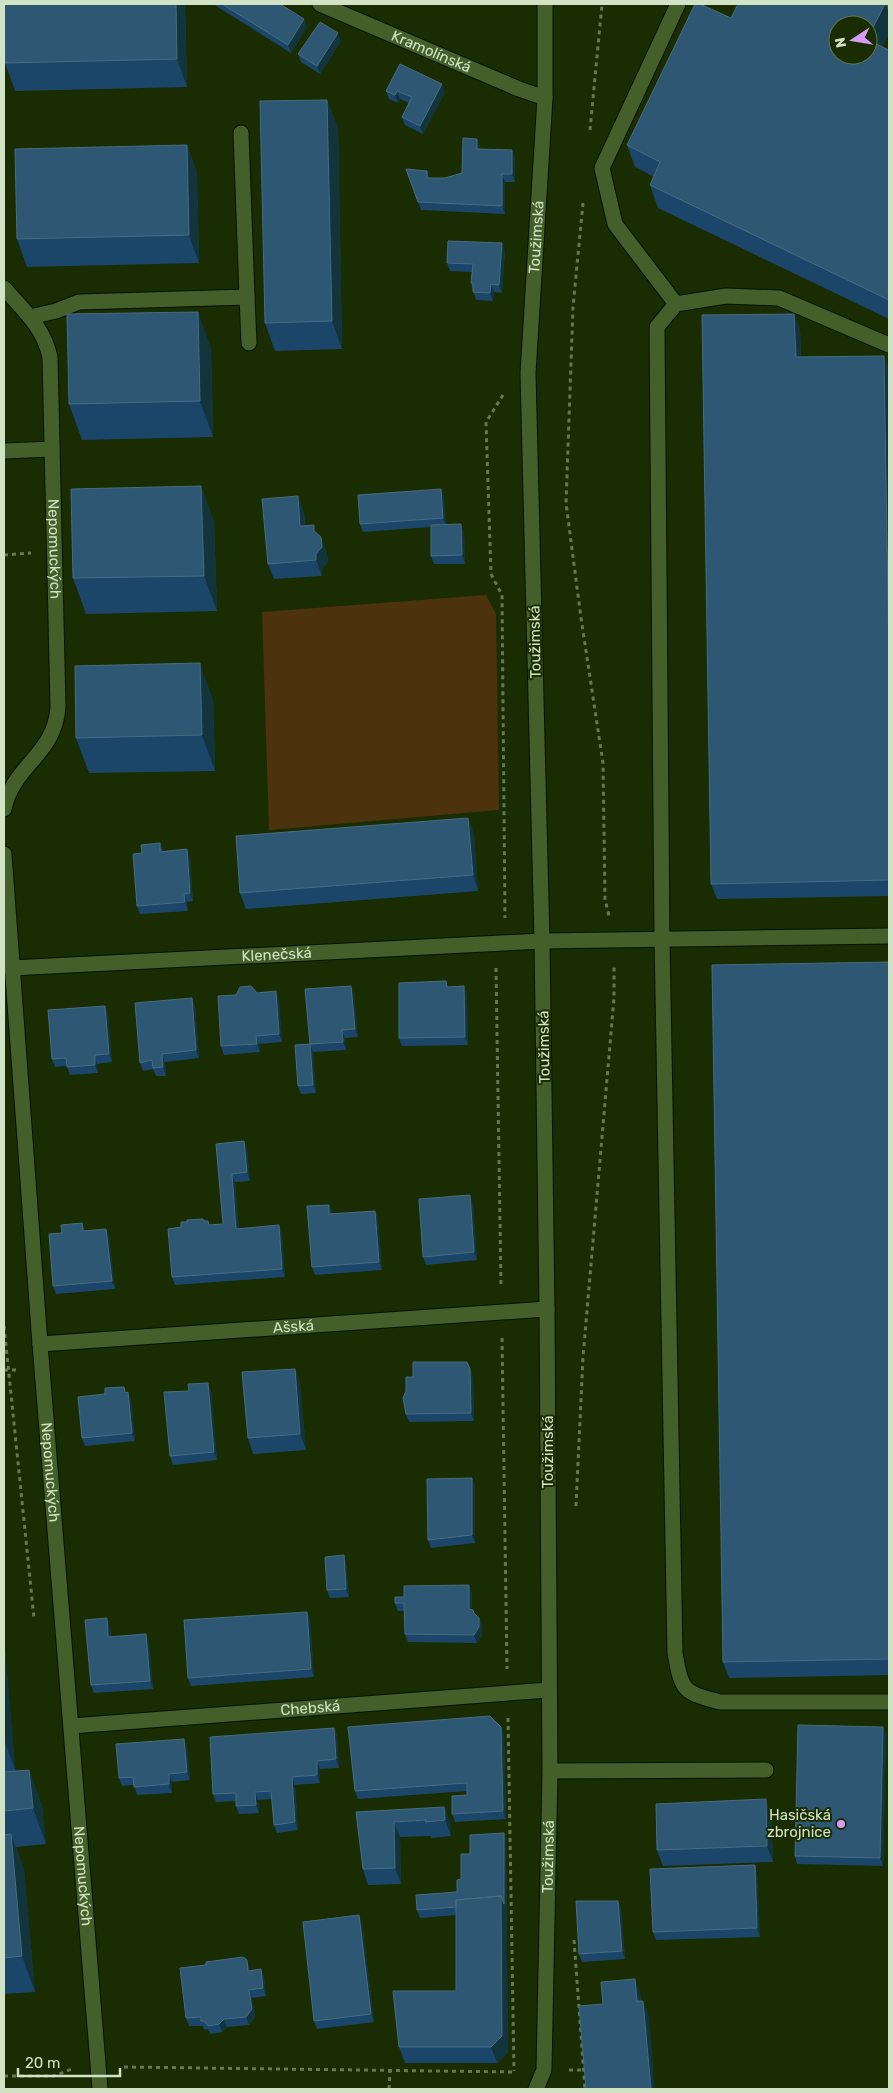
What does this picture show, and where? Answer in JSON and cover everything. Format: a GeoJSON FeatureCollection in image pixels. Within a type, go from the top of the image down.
{"type":"FeatureCollection","features":[{"type":"Feature","properties":{"kind":"street","name":"Kramolínská"},"geometry":{"type":"LineString","coordinates":[[320,4],[519,89],[545,98]]}},
{"type":"Feature","properties":{"kind":"street","name":"Toužimská"},"geometry":{"type":"LineString","coordinates":[[536,2089],[544,2070],[550,1771],[542,941],[528,373],[545,98],[545,4]]}},
{"type":"Feature","properties":{"kind":"street"},"geometry":{"type":"LineString","coordinates":[[676,304],[615,224],[602,168],[678,4]]}},
{"type":"Feature","properties":{"kind":"street"},"geometry":{"type":"LineString","coordinates":[[241,133],[249,343]]}},
{"type":"Feature","properties":{"kind":"street","name":"Nepomuckých"},"geometry":{"type":"LineString","coordinates":[[4,288],[39,327],[47,342],[50,357],[57,720],[43,750],[11,786],[4,809]]}},
{"type":"Feature","properties":{"kind":"street"},"geometry":{"type":"LineString","coordinates":[[889,345],[780,298],[726,296],[676,304],[657,327],[662,939],[674,1653],[680,1682],[693,1695],[720,1702],[889,1702]]}},
{"type":"Feature","properties":{"kind":"street"},"geometry":{"type":"LineString","coordinates":[[30,317],[56,311],[79,302],[247,297]]}},
{"type":"Feature","properties":{"kind":"street"},"geometry":{"type":"LineString","coordinates":[[4,451],[52,449]]}},
{"type":"Feature","properties":{"kind":"street","name":"Nepomuckých"},"geometry":{"type":"LineString","coordinates":[[4,854],[40,1344],[100,2089]]}},
{"type":"Feature","properties":{"kind":"street","name":"Klenečská"},"geometry":{"type":"LineString","coordinates":[[11,968],[542,941],[889,936]]}},
{"type":"Feature","properties":{"kind":"street","name":"Ašská"},"geometry":{"type":"LineString","coordinates":[[40,1344],[547,1309]]}},
{"type":"Feature","properties":{"kind":"street","name":"Chebská"},"geometry":{"type":"LineString","coordinates":[[71,1726],[549,1690]]}},
{"type":"Feature","properties":{"kind":"street"},"geometry":{"type":"LineString","coordinates":[[550,1771],[766,1770]]}},
{"type":"Feature","properties":{"kind":"path"},"geometry":{"type":"LineString","coordinates":[[590,131],[602,4]]}},
{"type":"Feature","properties":{"kind":"path"},"geometry":{"type":"LineString","coordinates":[[576,1512],[582,1357],[614,998],[615,940],[605,899],[603,764],[566,503],[573,307],[583,199]]}},
{"type":"Feature","properties":{"kind":"path"},"geometry":{"type":"LineString","coordinates":[[496,943],[514,2072]]}},
{"type":"Feature","properties":{"kind":"path"},"geometry":{"type":"LineString","coordinates":[[574,1938],[585,2089]]}},
{"type":"Feature","properties":{"kind":"path"},"geometry":{"type":"LineString","coordinates":[[117,2066],[390,2071],[514,2072],[583,2070]]}},
{"type":"Feature","properties":{"kind":"path"},"geometry":{"type":"LineString","coordinates":[[389,2089],[390,2071]]}},
{"type":"Feature","properties":{"kind":"shaded area"},"geometry":{"type":"Polygon","coordinates":[[[486,595],[496,614],[499,810],[269,830],[262,612],[486,595]]]}},
{"type":"Feature","properties":{"kind":"building"},"geometry":{"type":"Polygon","coordinates":[[[4,4],[176,4],[177,59],[5,63],[4,4]]]}},
{"type":"Feature","properties":{"kind":"building"},"geometry":{"type":"Polygon","coordinates":[[[222,4],[280,4],[304,19],[288,45],[222,4]]]}},
{"type":"Feature","properties":{"kind":"building"},"geometry":{"type":"Polygon","coordinates":[[[695,4],[700,4],[731,18],[738,4],[885,4],[878,18],[878,15],[828,15],[828,65],[878,65],[878,45],[889,50],[889,300],[650,185],[660,162],[627,145],[695,4]]]}},
{"type":"Feature","properties":{"kind":"building"},"geometry":{"type":"Polygon","coordinates":[[[320,22],[338,33],[317,66],[298,54],[320,22]]]}},
{"type":"Feature","properties":{"kind":"building"},"geometry":{"type":"Polygon","coordinates":[[[400,64],[442,84],[420,126],[402,117],[412,97],[397,91],[395,95],[386,91],[400,64]]]}},
{"type":"Feature","properties":{"kind":"building"},"geometry":{"type":"Polygon","coordinates":[[[327,100],[332,321],[265,323],[260,101],[327,100]]]}},
{"type":"Feature","properties":{"kind":"building"},"geometry":{"type":"Polygon","coordinates":[[[463,138],[477,139],[477,149],[512,150],[512,174],[502,174],[502,206],[418,202],[406,169],[427,171],[427,178],[445,178],[462,173],[463,138]]]}},
{"type":"Feature","properties":{"kind":"building"},"geometry":{"type":"Polygon","coordinates":[[[187,145],[189,235],[17,239],[15,149],[187,145]]]}},
{"type":"Feature","properties":{"kind":"building"},"geometry":{"type":"Polygon","coordinates":[[[448,241],[502,243],[499,285],[491,284],[490,293],[473,292],[473,283],[471,283],[473,264],[447,263],[448,241]]]}},
{"type":"Feature","properties":{"kind":"building"},"geometry":{"type":"Polygon","coordinates":[[[198,312],[200,401],[69,404],[67,314],[198,312]]]}},
{"type":"Feature","properties":{"kind":"building"},"geometry":{"type":"Polygon","coordinates":[[[794,314],[796,357],[884,356],[889,663],[889,880],[711,884],[702,315],[794,314]]]}},
{"type":"Feature","properties":{"kind":"building"},"geometry":{"type":"Polygon","coordinates":[[[201,486],[204,576],[73,578],[71,489],[201,486]]]}},
{"type":"Feature","properties":{"kind":"building"},"geometry":{"type":"Polygon","coordinates":[[[441,489],[443,518],[360,524],[358,495],[441,489]]]}},
{"type":"Feature","properties":{"kind":"building"},"geometry":{"type":"Polygon","coordinates":[[[298,496],[300,526],[314,525],[314,531],[321,537],[322,547],[316,554],[316,560],[268,564],[262,499],[298,496]]]}},
{"type":"Feature","properties":{"kind":"building"},"geometry":{"type":"Polygon","coordinates":[[[461,524],[462,555],[431,556],[431,525],[461,524]]]}},
{"type":"Feature","properties":{"kind":"building"},"geometry":{"type":"Polygon","coordinates":[[[200,663],[202,735],[76,738],[75,666],[200,663]]]}},
{"type":"Feature","properties":{"kind":"building"},"geometry":{"type":"Polygon","coordinates":[[[468,818],[473,875],[240,893],[236,836],[468,818]]]}},
{"type":"Feature","properties":{"kind":"building"},"geometry":{"type":"Polygon","coordinates":[[[160,843],[160,852],[187,849],[190,893],[184,894],[185,902],[137,906],[133,854],[142,853],[141,845],[160,843]]]}},
{"type":"Feature","properties":{"kind":"building"},"geometry":{"type":"Polygon","coordinates":[[[889,962],[889,1659],[723,1662],[712,965],[889,962]]]}},
{"type":"Feature","properties":{"kind":"building"},"geometry":{"type":"Polygon","coordinates":[[[446,981],[447,987],[464,986],[465,1037],[399,1038],[399,983],[446,981]]]}},
{"type":"Feature","properties":{"kind":"building"},"geometry":{"type":"Polygon","coordinates":[[[251,986],[257,993],[276,991],[279,1034],[256,1036],[257,1044],[221,1046],[218,996],[236,995],[240,987],[251,986]]]}},
{"type":"Feature","properties":{"kind":"building"},"geometry":{"type":"Polygon","coordinates":[[[351,986],[355,1029],[342,1030],[343,1042],[310,1044],[305,989],[351,986]]]}},
{"type":"Feature","properties":{"kind":"building"},"geometry":{"type":"Polygon","coordinates":[[[192,998],[196,1050],[162,1054],[163,1067],[153,1068],[152,1060],[140,1063],[135,1003],[192,998]]]}},
{"type":"Feature","properties":{"kind":"building"},"geometry":{"type":"Polygon","coordinates":[[[105,1006],[109,1054],[95,1055],[95,1065],[67,1067],[66,1058],[52,1059],[48,1010],[105,1006]]]}},
{"type":"Feature","properties":{"kind":"building"},"geometry":{"type":"Polygon","coordinates":[[[310,1044],[313,1085],[298,1086],[295,1045],[310,1044]]]}},
{"type":"Feature","properties":{"kind":"building"},"geometry":{"type":"Polygon","coordinates":[[[244,1141],[247,1172],[232,1174],[236,1229],[279,1225],[282,1269],[172,1277],[168,1229],[181,1227],[181,1222],[187,1222],[187,1220],[203,1219],[208,1221],[209,1225],[223,1224],[216,1144],[244,1141]]]}},
{"type":"Feature","properties":{"kind":"building"},"geometry":{"type":"Polygon","coordinates":[[[470,1195],[474,1252],[423,1257],[419,1199],[470,1195]]]}},
{"type":"Feature","properties":{"kind":"building"},"geometry":{"type":"Polygon","coordinates":[[[329,1205],[329,1214],[375,1211],[379,1262],[312,1267],[307,1206],[329,1205]]]}},
{"type":"Feature","properties":{"kind":"building"},"geometry":{"type":"Polygon","coordinates":[[[82,1223],[83,1231],[106,1229],[112,1281],[53,1286],[49,1234],[62,1233],[61,1225],[82,1223]]]}},
{"type":"Feature","properties":{"kind":"building"},"geometry":{"type":"Polygon","coordinates":[[[413,1362],[467,1362],[470,1369],[471,1413],[406,1414],[403,1398],[406,1391],[406,1377],[413,1377],[413,1362]]]}},
{"type":"Feature","properties":{"kind":"building"},"geometry":{"type":"Polygon","coordinates":[[[295,1369],[300,1434],[248,1438],[242,1372],[295,1369]]]}},
{"type":"Feature","properties":{"kind":"building"},"geometry":{"type":"Polygon","coordinates":[[[208,1383],[214,1452],[170,1456],[164,1392],[189,1391],[188,1384],[208,1383]]]}},
{"type":"Feature","properties":{"kind":"building"},"geometry":{"type":"Polygon","coordinates":[[[124,1387],[125,1393],[128,1392],[132,1433],[82,1438],[78,1397],[105,1394],[105,1388],[124,1387]]]}},
{"type":"Feature","properties":{"kind":"building"},"geometry":{"type":"Polygon","coordinates":[[[472,1478],[472,1535],[428,1540],[427,1479],[472,1478]]]}},
{"type":"Feature","properties":{"kind":"building"},"geometry":{"type":"Polygon","coordinates":[[[344,1555],[346,1589],[327,1590],[325,1557],[344,1555]]]}},
{"type":"Feature","properties":{"kind":"building"},"geometry":{"type":"Polygon","coordinates":[[[469,1585],[469,1609],[473,1610],[479,1618],[479,1627],[474,1635],[405,1634],[404,1603],[395,1603],[395,1597],[404,1597],[404,1586],[469,1585]]]}},
{"type":"Feature","properties":{"kind":"building"},"geometry":{"type":"Polygon","coordinates":[[[307,1612],[311,1669],[188,1678],[184,1620],[307,1612]]]}},
{"type":"Feature","properties":{"kind":"building"},"geometry":{"type":"Polygon","coordinates":[[[107,1618],[108,1637],[146,1634],[150,1681],[91,1685],[85,1620],[107,1618]]]}},
{"type":"Feature","properties":{"kind":"building"},"geometry":{"type":"Polygon","coordinates":[[[490,1716],[501,1727],[503,1811],[452,1814],[452,1796],[467,1795],[467,1783],[355,1791],[348,1727],[490,1716]]]}},
{"type":"Feature","properties":{"kind":"building","name":"Hasičská zbrojnice"},"geometry":{"type":"Polygon","coordinates":[[[798,1725],[883,1727],[880,1858],[795,1856],[798,1725]]]}},
{"type":"Feature","properties":{"kind":"building"},"geometry":{"type":"Polygon","coordinates":[[[334,1728],[336,1759],[317,1761],[317,1775],[292,1777],[295,1822],[274,1825],[271,1791],[255,1792],[256,1805],[236,1806],[236,1793],[213,1794],[210,1737],[334,1728]]]}},
{"type":"Feature","properties":{"kind":"building"},"geometry":{"type":"Polygon","coordinates":[[[184,1739],[187,1772],[169,1774],[169,1784],[134,1787],[133,1777],[119,1778],[116,1744],[184,1739]]]}},
{"type":"Feature","properties":{"kind":"building"},"geometry":{"type":"Polygon","coordinates":[[[29,1770],[33,1808],[4,1811],[4,1772],[29,1770]]]}},
{"type":"Feature","properties":{"kind":"building"},"geometry":{"type":"Polygon","coordinates":[[[766,1799],[767,1846],[657,1850],[656,1804],[766,1799]]]}},
{"type":"Feature","properties":{"kind":"building"},"geometry":{"type":"Polygon","coordinates":[[[444,1807],[445,1820],[394,1822],[395,1868],[363,1869],[356,1812],[444,1807]]]}},
{"type":"Feature","properties":{"kind":"building"},"geometry":{"type":"Polygon","coordinates":[[[504,1833],[504,1904],[501,1896],[456,1900],[456,1907],[417,1910],[416,1895],[457,1892],[457,1880],[461,1879],[461,1854],[470,1854],[470,1835],[504,1833]]]}},
{"type":"Feature","properties":{"kind":"building"},"geometry":{"type":"Polygon","coordinates":[[[11,1834],[22,1956],[4,1958],[4,1835],[11,1834]]]}},
{"type":"Feature","properties":{"kind":"building"},"geometry":{"type":"Polygon","coordinates":[[[755,1865],[757,1928],[653,1932],[650,1869],[755,1865]]]}},
{"type":"Feature","properties":{"kind":"building"},"geometry":{"type":"Polygon","coordinates":[[[501,1896],[502,2036],[491,2047],[399,2047],[393,1991],[456,1991],[456,1900],[501,1896]]]}},
{"type":"Feature","properties":{"kind":"building"},"geometry":{"type":"Polygon","coordinates":[[[576,1901],[618,1901],[622,1951],[579,1954],[576,1901]]]}},
{"type":"Feature","properties":{"kind":"building"},"geometry":{"type":"Polygon","coordinates":[[[359,1915],[371,2014],[314,2021],[303,1922],[359,1915]]]}},
{"type":"Feature","properties":{"kind":"building"},"geometry":{"type":"Polygon","coordinates":[[[243,1957],[247,1960],[248,1971],[261,1969],[263,1988],[249,1990],[252,2009],[246,2017],[224,2019],[219,2024],[208,2026],[204,2021],[201,2021],[201,2017],[186,2018],[180,1968],[206,1965],[206,1962],[243,1957]]]}},
{"type":"Feature","properties":{"kind":"building"},"geometry":{"type":"Polygon","coordinates":[[[635,1979],[637,2001],[643,2001],[651,2089],[586,2089],[579,2006],[603,2004],[601,1982],[635,1979]]]}},
{"type":"Feature","properties":{"kind":"place","name":"Hasičská zbrojnice"},"geometry":{"type":"Point","coordinates":[841,1824]}}]}
